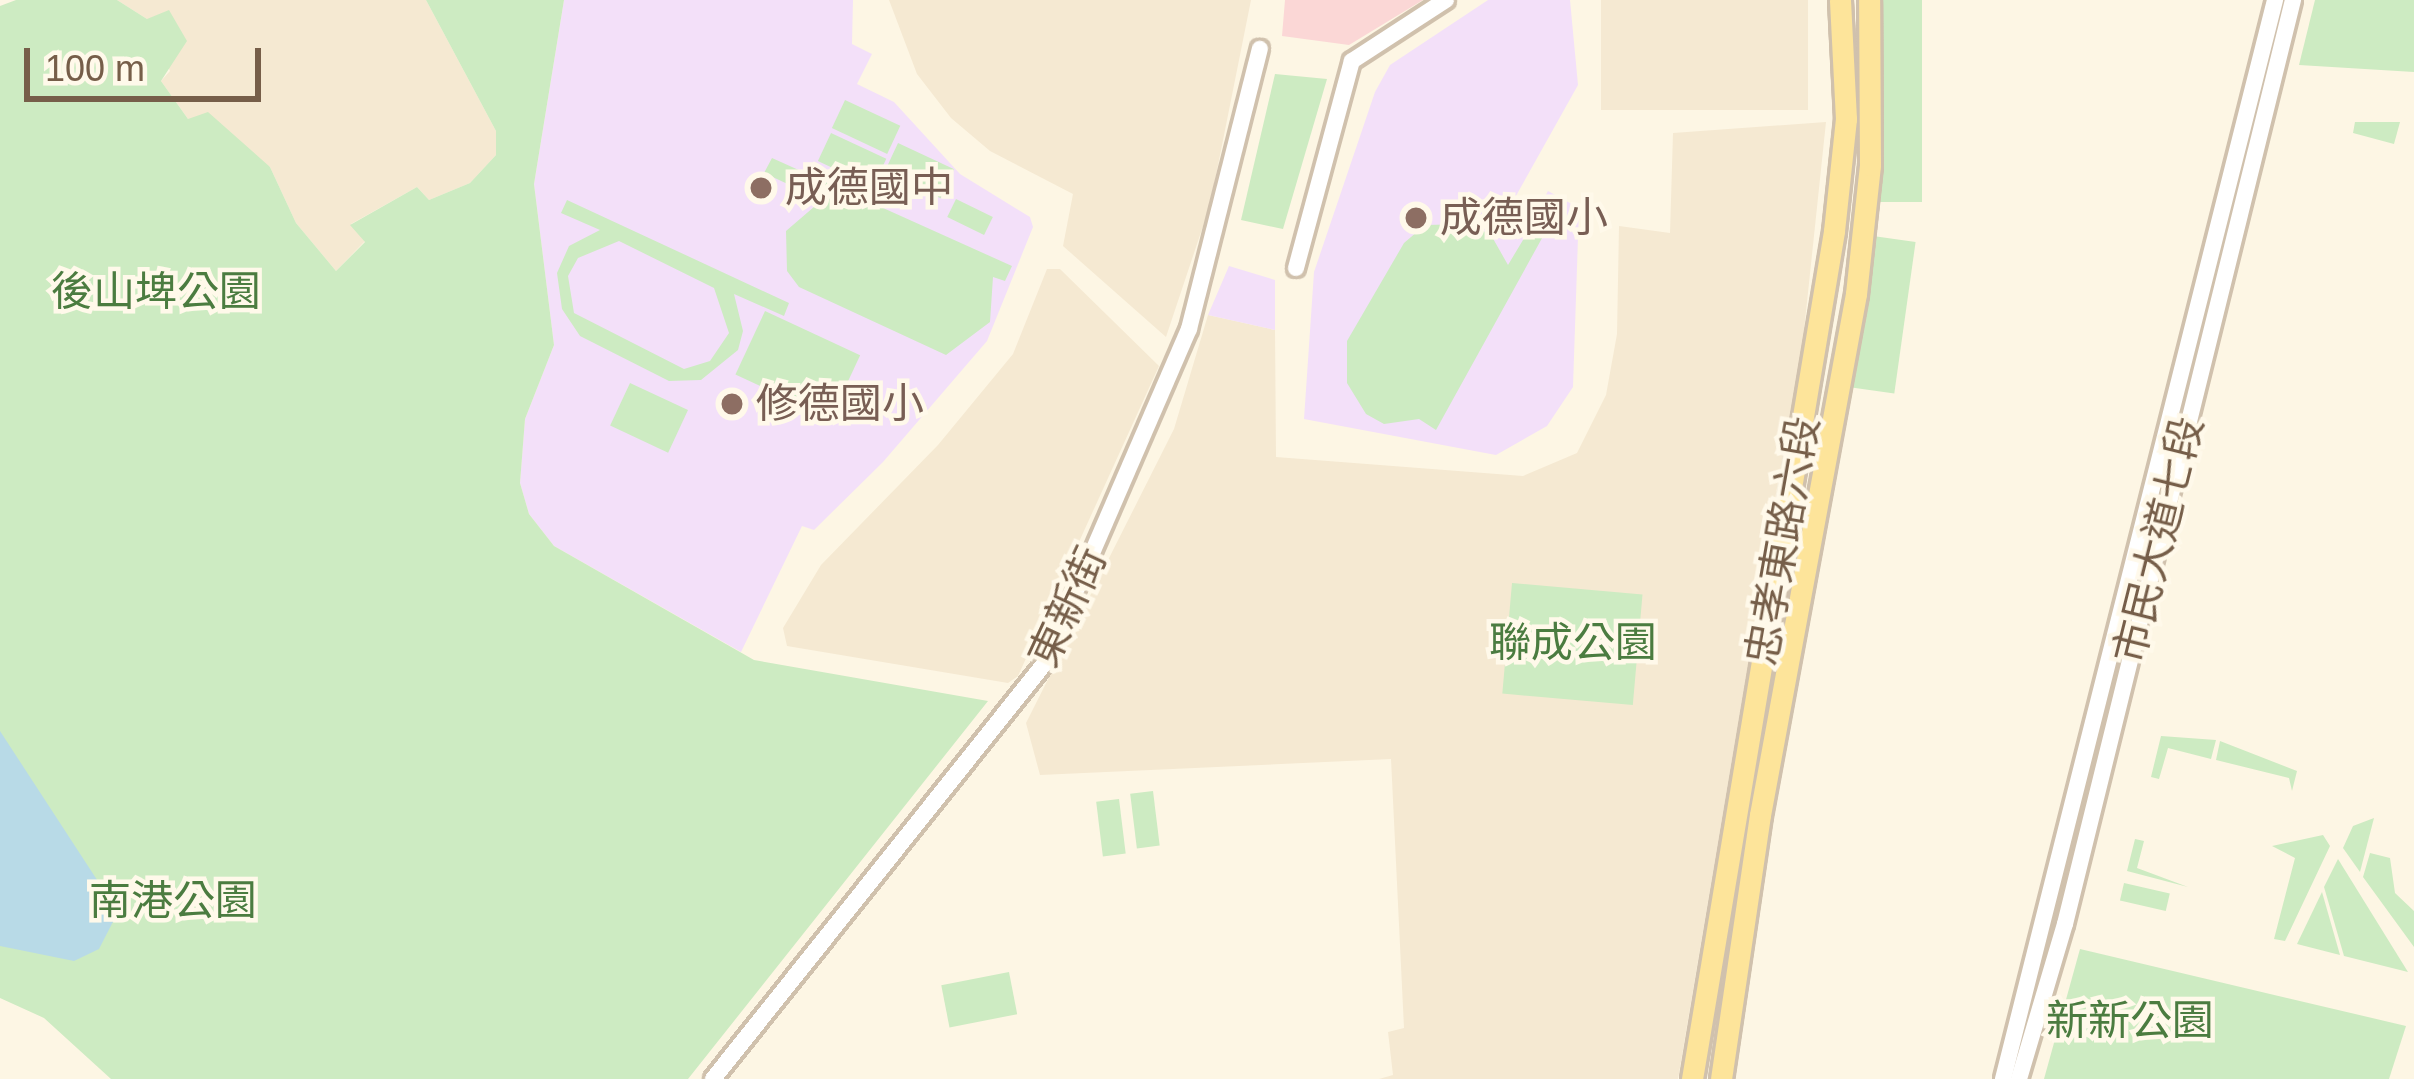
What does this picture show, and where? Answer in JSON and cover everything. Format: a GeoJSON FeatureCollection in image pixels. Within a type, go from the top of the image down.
{"type":"FeatureCollection","features":[{"type":"Feature","properties":{"kind":"main road","name":"忠孝東路六段"},"geometry":{"type":"LineString","coordinates":[[1692,1079],[1834,231],[1846,119],[1840,0]]}},
{"type":"Feature","properties":{"kind":"main road","name":"忠孝東路六段"},"geometry":{"type":"LineString","coordinates":[[1721,1079],[1760,815],[1856,294],[1870,146],[1869,0]]}},
{"type":"Feature","properties":{"kind":"street"},"geometry":{"type":"LineString","coordinates":[[1296,268],[1352,61],[1446,0]]}},
{"type":"Feature","properties":{"kind":"street","name":"市民大道七段"},"geometry":{"type":"LineString","coordinates":[[2003,1079],[2275,0]]}},
{"type":"Feature","properties":{"kind":"street","name":"市民大道七段"},"geometry":{"type":"LineString","coordinates":[[2019,1079],[2065,924],[2294,0]]}},
{"type":"Feature","properties":{"kind":"street","name":"東新街"},"geometry":{"type":"LineString","coordinates":[[713,1079],[1044,664],[1189,329],[1260,49]]}},
{"type":"Feature","properties":{"kind":"shaded area"},"geometry":{"type":"Polygon","coordinates":[[[117,0],[426,0],[496,131],[496,155],[470,183],[429,200],[417,187],[351,224],[365,241],[336,271],[296,223],[270,167],[188,119],[161,81],[170,71],[147,19],[117,0]]]}},
{"type":"Feature","properties":{"kind":"shaded area"},"geometry":{"type":"Polygon","coordinates":[[[564,0],[853,0],[852,44],[872,54],[857,84],[894,102],[960,174],[1030,217],[1033,227],[987,341],[883,462],[814,530],[802,526],[741,652],[554,546],[529,514],[520,483],[525,419],[554,345],[534,184],[564,0]]]}},
{"type":"Feature","properties":{"kind":"shaded area"},"geometry":{"type":"Polygon","coordinates":[[[889,0],[1251,0],[1210,205],[1166,337],[1063,246],[1073,194],[990,151],[951,118],[917,74],[889,0]]]}},
{"type":"Feature","properties":{"kind":"shaded area"},"geometry":{"type":"Polygon","coordinates":[[[1285,0],[1423,0],[1349,45],[1282,36],[1285,0]]]}},
{"type":"Feature","properties":{"kind":"shaded area","name":"成德國小"},"geometry":{"type":"Polygon","coordinates":[[[1488,0],[1570,0],[1578,85],[1498,228],[1520,239],[1548,191],[1579,208],[1573,387],[1547,426],[1496,455],[1304,419],[1314,272],[1375,92],[1390,65],[1488,0]]]}},
{"type":"Feature","properties":{"kind":"shaded area"},"geometry":{"type":"Polygon","coordinates":[[[1601,0],[1808,0],[1808,110],[1601,110],[1601,0]]]}},
{"type":"Feature","properties":{"kind":"shaded area"},"geometry":{"type":"Polygon","coordinates":[[[1826,122],[1803,340],[1678,1079],[1379,1079],[1393,1075],[1388,1032],[1404,1028],[1391,759],[1040,775],[1026,723],[1174,429],[1208,315],[1275,330],[1276,457],[1523,476],[1577,453],[1606,395],[1617,334],[1619,226],[1670,233],[1673,133],[1826,122]]]}},
{"type":"Feature","properties":{"kind":"shaded area"},"geometry":{"type":"Polygon","coordinates":[[[1229,266],[1275,280],[1275,330],[1208,315],[1229,266]]]}},
{"type":"Feature","properties":{"kind":"shaded area"},"geometry":{"type":"Polygon","coordinates":[[[1047,269],[1060,269],[1159,366],[1018,676],[1008,683],[787,646],[783,628],[821,565],[938,445],[1013,354],[1047,269]]]}},
{"type":"Feature","properties":{"kind":"green space"},"geometry":{"type":"Polygon","coordinates":[[[16,0],[117,0],[147,19],[169,10],[187,41],[161,81],[188,119],[208,112],[270,167],[296,223],[336,271],[365,242],[350,225],[417,187],[429,200],[470,183],[496,155],[496,131],[426,0],[564,0],[534,184],[554,345],[525,419],[520,483],[529,514],[554,546],[754,660],[988,701],[688,1079],[111,1079],[44,1018],[0,998],[0,6],[16,0]]]}},
{"type":"Feature","properties":{"kind":"green space"},"geometry":{"type":"Polygon","coordinates":[[[1876,0],[1922,0],[1922,202],[1876,202],[1876,0]]]}},
{"type":"Feature","properties":{"kind":"green space"},"geometry":{"type":"Polygon","coordinates":[[[2315,0],[2414,0],[2414,72],[2299,65],[2315,0]]]}},
{"type":"Feature","properties":{"kind":"green space"},"geometry":{"type":"Polygon","coordinates":[[[1275,74],[1327,79],[1283,229],[1241,220],[1275,74]]]}},
{"type":"Feature","properties":{"kind":"green space"},"geometry":{"type":"Polygon","coordinates":[[[845,100],[900,126],[887,154],[832,128],[845,100]]]}},
{"type":"Feature","properties":{"kind":"green space"},"geometry":{"type":"Polygon","coordinates":[[[2355,122],[2400,122],[2394,144],[2353,133],[2355,122]]]}},
{"type":"Feature","properties":{"kind":"green space"},"geometry":{"type":"Polygon","coordinates":[[[831,133],[886,159],[873,187],[818,161],[831,133]]]}},
{"type":"Feature","properties":{"kind":"green space"},"geometry":{"type":"Polygon","coordinates":[[[898,143],[954,169],[941,198],[884,172],[898,143]]]}},
{"type":"Feature","properties":{"kind":"green space"},"geometry":{"type":"Polygon","coordinates":[[[772,158],[1012,266],[1005,281],[993,277],[990,322],[946,355],[799,287],[787,271],[786,231],[822,200],[764,173],[772,158]]]}},
{"type":"Feature","properties":{"kind":"green space"},"geometry":{"type":"Polygon","coordinates":[[[1550,195],[1562,202],[1436,430],[1419,419],[1384,424],[1366,414],[1347,383],[1347,341],[1404,243],[1425,225],[1470,224],[1491,235],[1508,265],[1550,195]]]}},
{"type":"Feature","properties":{"kind":"green space"},"geometry":{"type":"Polygon","coordinates":[[[956,199],[993,217],[984,235],[947,217],[956,199]]]}},
{"type":"Feature","properties":{"kind":"green space"},"geometry":{"type":"Polygon","coordinates":[[[567,200],[789,303],[784,316],[734,294],[743,331],[738,350],[701,380],[669,381],[580,336],[562,309],[557,273],[569,246],[600,230],[561,213],[567,200]],[[619,241],[578,258],[568,276],[574,313],[684,369],[710,361],[729,333],[714,288],[619,241]]]}},
{"type":"Feature","properties":{"kind":"green space"},"geometry":{"type":"Polygon","coordinates":[[[1873,236],[1916,242],[1894,393],[1852,388],[1873,236]]]}},
{"type":"Feature","properties":{"kind":"green space"},"geometry":{"type":"Polygon","coordinates":[[[765,311],[860,355],[831,419],[735,374],[765,311]]]}},
{"type":"Feature","properties":{"kind":"green space"},"geometry":{"type":"Polygon","coordinates":[[[630,383],[688,410],[668,453],[610,426],[630,383]]]}},
{"type":"Feature","properties":{"kind":"green space","name":"聯成公園"},"geometry":{"type":"Polygon","coordinates":[[[1512,583],[1643,594],[1633,705],[1502,694],[1512,583]]]}},
{"type":"Feature","properties":{"kind":"green space"},"geometry":{"type":"Polygon","coordinates":[[[2161,736],[2216,740],[2211,759],[2168,748],[2159,779],[2151,777],[2161,736]]]}},
{"type":"Feature","properties":{"kind":"green space"},"geometry":{"type":"Polygon","coordinates":[[[2220,741],[2297,771],[2292,791],[2289,778],[2216,760],[2220,741]]]}},
{"type":"Feature","properties":{"kind":"green space"},"geometry":{"type":"Polygon","coordinates":[[[1153,791],[1160,846],[1137,848],[1130,794],[1153,791]]]}},
{"type":"Feature","properties":{"kind":"green space"},"geometry":{"type":"Polygon","coordinates":[[[1119,799],[1126,854],[1103,856],[1096,802],[1119,799]]]}},
{"type":"Feature","properties":{"kind":"green space"},"geometry":{"type":"Polygon","coordinates":[[[2374,818],[2360,872],[2343,848],[2353,826],[2374,818]]]}},
{"type":"Feature","properties":{"kind":"green space"},"geometry":{"type":"Polygon","coordinates":[[[2323,835],[2330,846],[2285,941],[2274,939],[2295,858],[2272,846],[2323,835]]]}},
{"type":"Feature","properties":{"kind":"green space"},"geometry":{"type":"Polygon","coordinates":[[[2135,839],[2144,841],[2137,868],[2188,887],[2127,871],[2135,839]]]}},
{"type":"Feature","properties":{"kind":"green space"},"geometry":{"type":"Polygon","coordinates":[[[2370,853],[2390,858],[2395,893],[2414,911],[2414,947],[2363,877],[2370,853]]]}},
{"type":"Feature","properties":{"kind":"green space"},"geometry":{"type":"Polygon","coordinates":[[[2338,859],[2408,972],[2344,956],[2324,887],[2338,859]]]}},
{"type":"Feature","properties":{"kind":"green space"},"geometry":{"type":"Polygon","coordinates":[[[2124,883],[2170,894],[2166,911],[2120,901],[2124,883]]]}},
{"type":"Feature","properties":{"kind":"green space"},"geometry":{"type":"Polygon","coordinates":[[[2322,892],[2340,955],[2297,944],[2322,892]]]}},
{"type":"Feature","properties":{"kind":"green space","name":"新新公園"},"geometry":{"type":"Polygon","coordinates":[[[2080,949],[2406,1026],[2389,1079],[2044,1079],[2080,949]]]}},
{"type":"Feature","properties":{"kind":"green space"},"geometry":{"type":"Polygon","coordinates":[[[1009,972],[1017,1014],[949,1027],[941,985],[1009,972]]]}},
{"type":"Feature","properties":{"kind":"water"},"geometry":{"type":"Polygon","coordinates":[[[0,731],[118,912],[99,949],[74,961],[0,946],[0,731]]]}},
{"type":"Feature","properties":{"kind":"place","name":"成德國中"},"geometry":{"type":"Point","coordinates":[761,188]}},
{"type":"Feature","properties":{"kind":"place","name":"成德國小"},"geometry":{"type":"Point","coordinates":[1416,218]}},
{"type":"Feature","properties":{"kind":"place","name":"修德國小"},"geometry":{"type":"Point","coordinates":[732,404]}},
{"type":"Feature","properties":{"kind":"park label","name":"後山埤公園"},"geometry":{"type":"Point","coordinates":[156,292]}},
{"type":"Feature","properties":{"kind":"park label","name":"南港公園"},"geometry":{"type":"Point","coordinates":[173,901]}}]}
